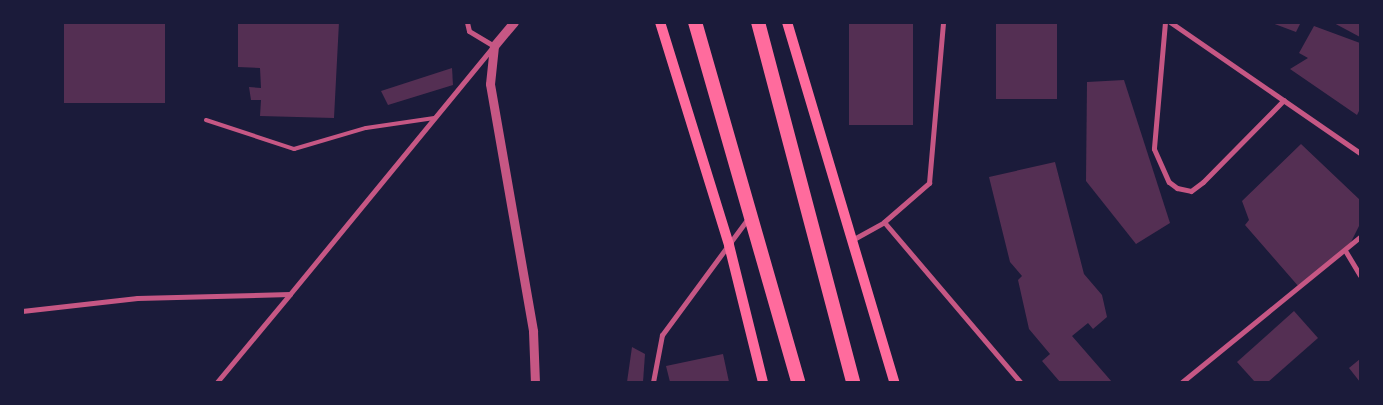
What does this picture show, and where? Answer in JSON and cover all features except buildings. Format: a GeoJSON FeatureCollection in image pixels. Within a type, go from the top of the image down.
{"type":"FeatureCollection","features":[{"type":"Feature","properties":{"kind":"highway"},"geometry":{"type":"LineString","coordinates":[[695,22],[798,382]]}},
{"type":"Feature","properties":{"kind":"highway"},"geometry":{"type":"LineString","coordinates":[[758,22],[853,382]]}},
{"type":"Feature","properties":{"kind":"main road"},"geometry":{"type":"LineString","coordinates":[[660,22],[729,245],[764,382]]}},
{"type":"Feature","properties":{"kind":"main road"},"geometry":{"type":"LineString","coordinates":[[788,22],[894,382]]}},
{"type":"Feature","properties":{"kind":"street"},"geometry":{"type":"LineString","coordinates":[[467,22],[469,31],[494,46]]}},
{"type":"Feature","properties":{"kind":"street"},"geometry":{"type":"LineString","coordinates":[[216,382],[514,22]]}},
{"type":"Feature","properties":{"kind":"street"},"geometry":{"type":"LineString","coordinates":[[852,240],[884,222],[929,183],[944,22]]}},
{"type":"Feature","properties":{"kind":"street"},"geometry":{"type":"LineString","coordinates":[[1165,22],[1154,149],[1170,182],[1177,188],[1191,191],[1203,182],[1284,100]]}},
{"type":"Feature","properties":{"kind":"street"},"geometry":{"type":"LineString","coordinates":[[1170,22],[1360,153]]}},
{"type":"Feature","properties":{"kind":"street"},"geometry":{"type":"LineString","coordinates":[[494,46],[490,84],[533,331],[535,382]]}},
{"type":"Feature","properties":{"kind":"street"},"geometry":{"type":"LineString","coordinates":[[652,382],[662,335],[750,214]]}},
{"type":"Feature","properties":{"kind":"street"},"geometry":{"type":"LineString","coordinates":[[884,222],[1020,382]]}},
{"type":"Feature","properties":{"kind":"street"},"geometry":{"type":"LineString","coordinates":[[1182,382],[1346,252],[1360,237]]}},
{"type":"Feature","properties":{"kind":"street"},"geometry":{"type":"LineString","coordinates":[[1346,252],[1360,275]]}},
{"type":"Feature","properties":{"kind":"street"},"geometry":{"type":"LineString","coordinates":[[22,311],[137,298],[290,294]]}},
{"type":"Feature","properties":{"kind":"lane"},"geometry":{"type":"LineString","coordinates":[[206,120],[294,148],[366,128],[434,118]]}}]}
